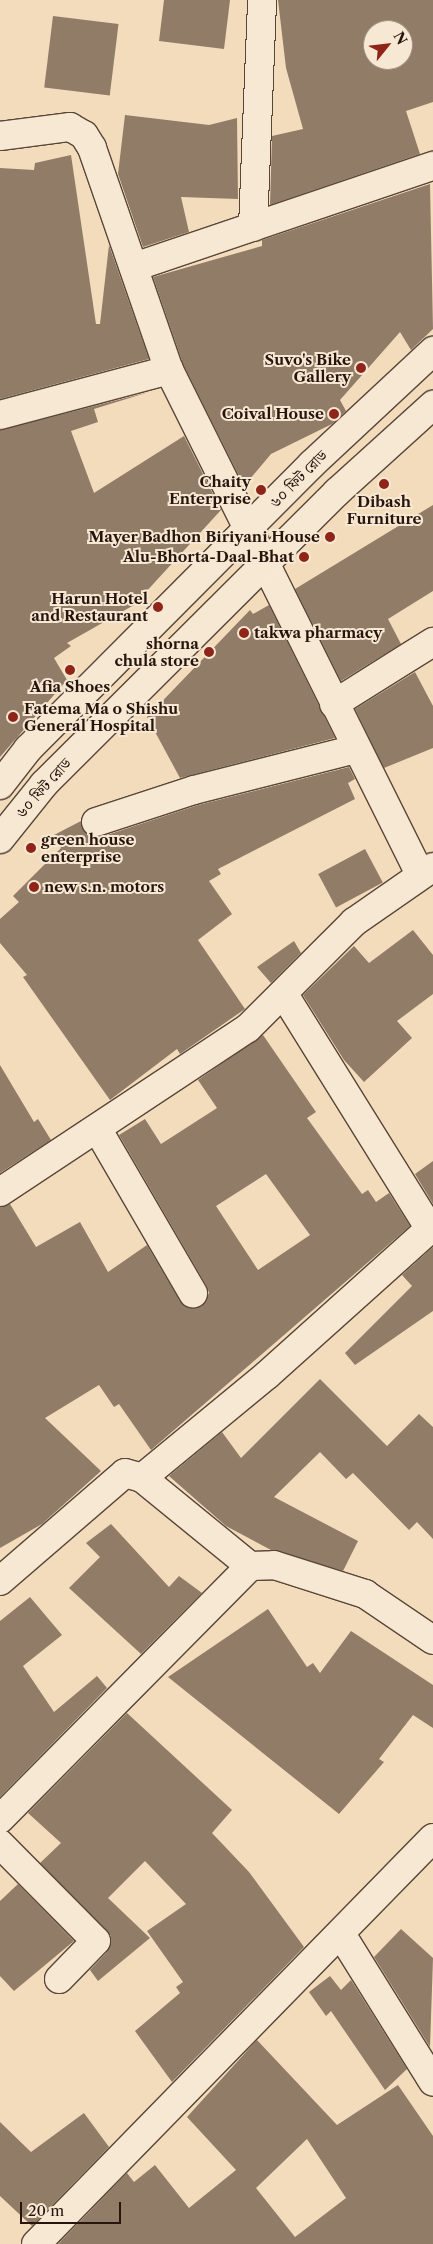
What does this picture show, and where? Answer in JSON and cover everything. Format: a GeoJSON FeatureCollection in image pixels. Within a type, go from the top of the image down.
{"type":"FeatureCollection","features":[{"type":"Feature","properties":{"kind":"street"},"geometry":{"type":"LineString","coordinates":[[253,227],[262,0]]}},
{"type":"Feature","properties":{"kind":"street"},"geometry":{"type":"LineString","coordinates":[[0,136],[70,127],[84,135],[134,267],[169,370],[246,531],[356,749],[426,870],[354,922],[284,994],[212,1056],[0,1192]]}},
{"type":"Feature","properties":{"kind":"street"},"geometry":{"type":"LineString","coordinates":[[134,267],[433,166]]}},
{"type":"Feature","properties":{"kind":"street","name":"৬০ ফিট রোড"},"geometry":{"type":"LineString","coordinates":[[0,785],[28,749],[312,464],[433,351]]}},
{"type":"Feature","properties":{"kind":"street"},"geometry":{"type":"LineString","coordinates":[[0,415],[169,370]]}},
{"type":"Feature","properties":{"kind":"street","name":"৬০ ফিট রোড"},"geometry":{"type":"LineString","coordinates":[[0,839],[44,784],[337,492],[433,405]]}},
{"type":"Feature","properties":{"kind":"street"},"geometry":{"type":"LineString","coordinates":[[312,464],[337,492]]}},
{"type":"Feature","properties":{"kind":"street"},"geometry":{"type":"LineString","coordinates":[[334,704],[433,642]]}},
{"type":"Feature","properties":{"kind":"street"},"geometry":{"type":"LineString","coordinates":[[96,822],[194,790],[356,749]]}},
{"type":"Feature","properties":{"kind":"street"},"geometry":{"type":"LineString","coordinates":[[142,1478],[268,1375],[432,1228],[284,994]]}},
{"type":"Feature","properties":{"kind":"street"},"geometry":{"type":"LineString","coordinates":[[98,1130],[193,1293]]}},
{"type":"Feature","properties":{"kind":"street"},"geometry":{"type":"LineString","coordinates":[[0,1581],[125,1473],[142,1478],[250,1566],[274,1565],[365,1594],[433,1640]]}},
{"type":"Feature","properties":{"kind":"street"},"geometry":{"type":"LineString","coordinates":[[0,1820],[250,1566]]}},
{"type":"Feature","properties":{"kind":"street"},"geometry":{"type":"LineString","coordinates":[[36,2244],[433,1838]]}},
{"type":"Feature","properties":{"kind":"street"},"geometry":{"type":"LineString","coordinates":[[0,1844],[96,1941],[59,1979]]}},
{"type":"Feature","properties":{"kind":"street"},"geometry":{"type":"LineString","coordinates":[[341,1934],[433,2082]]}},
{"type":"Feature","properties":{"kind":"building"},"geometry":{"type":"Polygon","coordinates":[[[164,0],[230,0],[224,49],[159,41],[164,0]]]}},
{"type":"Feature","properties":{"kind":"building"},"geometry":{"type":"Polygon","coordinates":[[[278,0],[433,0],[433,102],[406,111],[420,154],[270,205],[272,136],[303,129],[286,68],[278,0]]]}},
{"type":"Feature","properties":{"kind":"building"},"geometry":{"type":"Polygon","coordinates":[[[53,16],[119,24],[110,96],[44,87],[53,16]]]}},
{"type":"Feature","properties":{"kind":"building"},"geometry":{"type":"Polygon","coordinates":[[[125,115],[209,125],[237,118],[238,199],[181,197],[189,232],[143,247],[118,174],[125,115]]]}},
{"type":"Feature","properties":{"kind":"building"},"geometry":{"type":"Polygon","coordinates":[[[71,155],[96,324],[100,324],[109,245],[149,359],[0,399],[0,168],[34,170],[35,163],[71,155]]]}},
{"type":"Feature","properties":{"kind":"building"},"geometry":{"type":"Polygon","coordinates":[[[430,184],[433,329],[411,350],[400,332],[340,400],[346,411],[332,424],[271,454],[244,486],[183,364],[153,277],[262,246],[262,240],[430,184]]]}},
{"type":"Feature","properties":{"kind":"building"},"geometry":{"type":"Polygon","coordinates":[[[149,392],[94,409],[98,422],[71,431],[94,493],[184,436],[221,510],[134,605],[67,643],[71,646],[54,658],[67,680],[0,757],[0,430],[149,392]]]}},
{"type":"Feature","properties":{"kind":"building"},"geometry":{"type":"Polygon","coordinates":[[[433,505],[433,591],[388,619],[401,644],[341,681],[295,589],[433,505]]]}},
{"type":"Feature","properties":{"kind":"building"},"geometry":{"type":"Polygon","coordinates":[[[269,605],[335,738],[180,778],[147,717],[250,610],[253,614],[269,605]]]}},
{"type":"Feature","properties":{"kind":"building"},"geometry":{"type":"Polygon","coordinates":[[[415,672],[433,706],[433,748],[384,768],[355,709],[415,672]]]}},
{"type":"Feature","properties":{"kind":"building"},"geometry":{"type":"Polygon","coordinates":[[[349,767],[355,779],[348,783],[355,799],[218,869],[221,874],[209,881],[232,914],[198,940],[245,1009],[180,1054],[177,1049],[110,1100],[23,977],[27,975],[0,943],[0,919],[19,902],[13,896],[61,848],[54,835],[81,821],[86,834],[101,837],[198,805],[349,767]]]}},
{"type":"Feature","properties":{"kind":"building"},"geometry":{"type":"Polygon","coordinates":[[[365,849],[383,883],[336,907],[318,874],[365,849]]]}},
{"type":"Feature","properties":{"kind":"building"},"geometry":{"type":"Polygon","coordinates":[[[413,930],[433,955],[433,994],[397,1021],[412,1038],[364,1082],[344,1060],[303,995],[354,946],[369,963],[413,930]]]}},
{"type":"Feature","properties":{"kind":"building"},"geometry":{"type":"Polygon","coordinates":[[[294,941],[301,953],[271,983],[257,967],[294,941]]]}},
{"type":"Feature","properties":{"kind":"building"},"geometry":{"type":"Polygon","coordinates":[[[263,1035],[316,1112],[307,1118],[362,1194],[368,1190],[376,1202],[389,1193],[410,1226],[151,1450],[119,1404],[114,1407],[99,1385],[45,1418],[101,1471],[42,1524],[0,1548],[0,1207],[10,1204],[36,1247],[80,1222],[108,1272],[147,1245],[180,1301],[193,1309],[201,1306],[209,1293],[206,1285],[119,1135],[145,1119],[161,1144],[217,1108],[198,1080],[263,1035]],[[266,1174],[216,1206],[258,1270],[310,1235],[266,1174]]]}},
{"type":"Feature","properties":{"kind":"building"},"geometry":{"type":"Polygon","coordinates":[[[0,1065],[34,1122],[38,1119],[51,1140],[0,1173],[0,1065]]]}},
{"type":"Feature","properties":{"kind":"building"},"geometry":{"type":"Polygon","coordinates":[[[433,1161],[433,1204],[415,1174],[433,1161]]]}},
{"type":"Feature","properties":{"kind":"building"},"geometry":{"type":"Polygon","coordinates":[[[433,1247],[433,1311],[355,1365],[345,1353],[412,1286],[402,1275],[433,1247]]]}},
{"type":"Feature","properties":{"kind":"building"},"geometry":{"type":"Polygon","coordinates":[[[320,1379],[387,1446],[419,1414],[433,1427],[433,1539],[417,1522],[409,1530],[353,1473],[346,1479],[320,1452],[274,1497],[358,1541],[343,1571],[271,1550],[226,1526],[169,1476],[222,1432],[241,1458],[320,1379]]]}},
{"type":"Feature","properties":{"kind":"building"},"geometry":{"type":"Polygon","coordinates":[[[111,1524],[169,1587],[179,1576],[202,1593],[141,1654],[69,1588],[100,1557],[86,1543],[111,1524]]]}},
{"type":"Feature","properties":{"kind":"building"},"geometry":{"type":"Polygon","coordinates":[[[30,1597],[62,1635],[23,1666],[54,1712],[97,1676],[107,1688],[0,1797],[0,1621],[30,1597]]]}},
{"type":"Feature","properties":{"kind":"building"},"geometry":{"type":"Polygon","coordinates":[[[268,1609],[307,1667],[313,1663],[320,1673],[351,1631],[433,1685],[433,1728],[413,1715],[379,1759],[384,1762],[339,1814],[168,1677],[268,1609]]]}},
{"type":"Feature","properties":{"kind":"building"},"geometry":{"type":"Polygon","coordinates":[[[127,1713],[232,1810],[212,1833],[249,1872],[304,1947],[172,2082],[135,2031],[180,1993],[176,1987],[183,1982],[147,1931],[186,1904],[145,1861],[108,1898],[150,1938],[98,1981],[90,1970],[107,1952],[111,1936],[40,1863],[61,1843],[28,1813],[127,1713]]]}},
{"type":"Feature","properties":{"kind":"building"},"geometry":{"type":"Polygon","coordinates":[[[18,1884],[74,1941],[14,1991],[0,1976],[0,1901],[18,1884]]]}},
{"type":"Feature","properties":{"kind":"building"},"geometry":{"type":"Polygon","coordinates":[[[401,1929],[433,1958],[430,2047],[374,1957],[401,1929]]]}},
{"type":"Feature","properties":{"kind":"building"},"geometry":{"type":"Polygon","coordinates":[[[330,1976],[341,1990],[351,1980],[407,2069],[385,2090],[331,2011],[326,2016],[309,1992],[330,1976]]]}},
{"type":"Feature","properties":{"kind":"building"},"geometry":{"type":"Polygon","coordinates":[[[257,2040],[337,2125],[398,2085],[433,2136],[433,2244],[58,2244],[127,2173],[134,2182],[155,2165],[189,2208],[236,2170],[187,2117],[257,2040]],[[307,2139],[256,2188],[295,2237],[346,2198],[307,2139]]]}},
{"type":"Feature","properties":{"kind":"building"},"geometry":{"type":"Polygon","coordinates":[[[84,2113],[109,2147],[32,2226],[0,2196],[0,2122],[31,2152],[84,2113]]]}},
{"type":"Feature","properties":{"kind":"place","name":"Suvo's Bike Gallery"},"geometry":{"type":"Point","coordinates":[361,368]}},
{"type":"Feature","properties":{"kind":"place","name":"Coival House"},"geometry":{"type":"Point","coordinates":[334,414]}},
{"type":"Feature","properties":{"kind":"place","name":"Dibash Furniture"},"geometry":{"type":"Point","coordinates":[384,484]}},
{"type":"Feature","properties":{"kind":"place","name":"Chaity Enterprise"},"geometry":{"type":"Point","coordinates":[261,490]}},
{"type":"Feature","properties":{"kind":"place","name":"Mayer Badhon Biriyani House"},"geometry":{"type":"Point","coordinates":[330,537]}},
{"type":"Feature","properties":{"kind":"place","name":"Alu-Bhorta-Daal-Bhat"},"geometry":{"type":"Point","coordinates":[304,557]}},
{"type":"Feature","properties":{"kind":"place","name":"Harun Hotel and Restaurant"},"geometry":{"type":"Point","coordinates":[158,607]}},
{"type":"Feature","properties":{"kind":"place","name":"takwa pharmacy"},"geometry":{"type":"Point","coordinates":[244,633]}},
{"type":"Feature","properties":{"kind":"place","name":"shorna chula store"},"geometry":{"type":"Point","coordinates":[209,652]}},
{"type":"Feature","properties":{"kind":"place","name":"Afia Shoes"},"geometry":{"type":"Point","coordinates":[70,670]}},
{"type":"Feature","properties":{"kind":"place","name":"Fatema Ma o Shishu General Hospital"},"geometry":{"type":"Point","coordinates":[13,717]}},
{"type":"Feature","properties":{"kind":"place","name":"green house enterprise"},"geometry":{"type":"Point","coordinates":[31,848]}},
{"type":"Feature","properties":{"kind":"place","name":"new s.n. motors"},"geometry":{"type":"Point","coordinates":[34,887]}}]}
